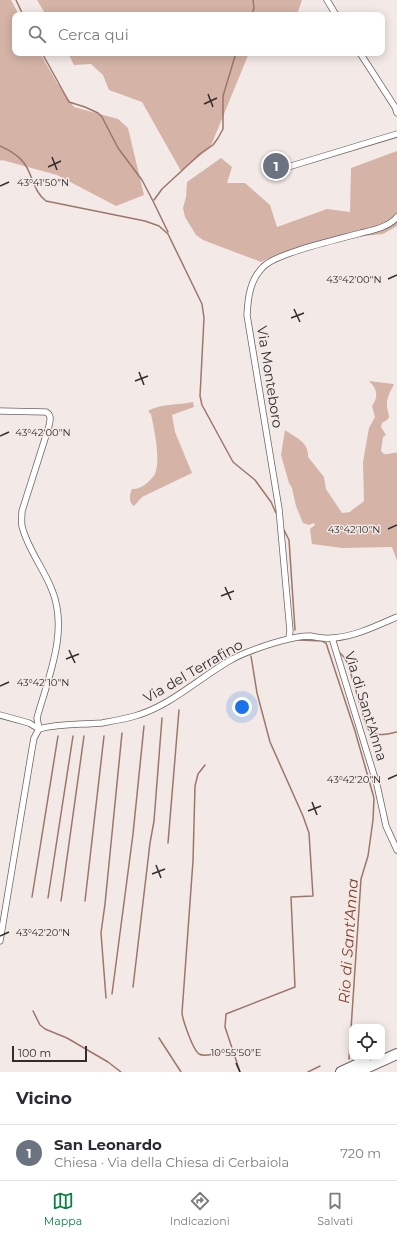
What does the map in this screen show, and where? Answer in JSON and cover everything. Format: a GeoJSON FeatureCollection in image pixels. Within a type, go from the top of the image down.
{"type":"FeatureCollection","features":[{"type":"Feature","properties":{"kind":"highway"},"geometry":{"type":"LineString","coordinates":[[385,1053],[397,1047]]}},
{"type":"Feature","properties":{"kind":"highway"},"geometry":{"type":"LineString","coordinates":[[357,1072],[397,1054]]}},
{"type":"Feature","properties":{"kind":"highway"},"geometry":{"type":"LineString","coordinates":[[341,1072],[367,1060]]}},
{"type":"Feature","properties":{"kind":"street"},"geometry":{"type":"LineString","coordinates":[[328,0],[334,12]]}},
{"type":"Feature","properties":{"kind":"street"},"geometry":{"type":"LineString","coordinates":[[362,56],[397,112]]}},
{"type":"Feature","properties":{"kind":"street"},"geometry":{"type":"LineString","coordinates":[[288,167],[397,134]]}},
{"type":"Feature","properties":{"kind":"street","name":"Via Monteboro"},"geometry":{"type":"LineString","coordinates":[[289,638],[290,630],[279,510],[248,315],[251,286],[256,275],[263,266],[272,260],[288,254],[378,229],[394,221],[397,217]]}},
{"type":"Feature","properties":{"kind":"street"},"geometry":{"type":"LineString","coordinates":[[0,411],[49,413],[49,426],[22,510],[22,525],[26,538],[53,591],[58,616],[57,645],[37,718],[39,729],[34,738],[0,941]]}},
{"type":"Feature","properties":{"kind":"street","name":"Via del Terrafino"},"geometry":{"type":"LineString","coordinates":[[39,729],[66,724],[102,723],[136,716],[179,695],[238,656],[289,638],[308,636],[332,638],[364,631],[397,617]]}},
{"type":"Feature","properties":{"kind":"street","name":"Via di Sant'Anna"},"geometry":{"type":"LineString","coordinates":[[332,638],[377,784],[386,826],[397,850]]}},
{"type":"Feature","properties":{"kind":"street"},"geometry":{"type":"LineString","coordinates":[[0,716],[29,723],[39,729]]}},
{"type":"Feature","properties":{"kind":"shaded area"},"geometry":{"type":"Polygon","coordinates":[[[0,0],[11,0],[17,12],[12,12],[12,56],[42,56],[57,83],[74,107],[118,119],[128,128],[144,195],[116,206],[57,175],[2,160],[0,161],[0,0]]]}},
{"type":"Feature","properties":{"kind":"shaded area"},"geometry":{"type":"Polygon","coordinates":[[[37,0],[302,0],[298,12],[44,12],[37,0]]]}},
{"type":"Feature","properties":{"kind":"shaded area"},"geometry":{"type":"Polygon","coordinates":[[[70,56],[248,56],[210,148],[181,171],[142,102],[109,90],[103,75],[91,64],[74,65],[70,56]]]}},
{"type":"Feature","properties":{"kind":"shaded area"},"geometry":{"type":"Polygon","coordinates":[[[397,151],[397,226],[383,234],[364,236],[272,257],[261,262],[203,240],[196,235],[185,217],[183,208],[186,197],[187,182],[221,158],[232,167],[227,183],[245,183],[270,205],[277,227],[327,209],[350,212],[351,168],[397,151]]]}},
{"type":"Feature","properties":{"kind":"shaded area"},"geometry":{"type":"Polygon","coordinates":[[[369,381],[394,385],[387,401],[389,418],[382,423],[381,427],[386,435],[383,437],[381,451],[384,454],[397,453],[397,561],[392,547],[342,548],[312,544],[310,529],[315,525],[314,523],[309,525],[303,523],[296,506],[292,488],[289,483],[281,455],[285,430],[304,444],[308,452],[308,457],[324,477],[326,489],[342,513],[350,512],[364,501],[363,462],[369,428],[375,417],[372,406],[376,399],[374,387],[369,381]]]}},
{"type":"Feature","properties":{"kind":"shaded area"},"geometry":{"type":"Polygon","coordinates":[[[193,402],[194,407],[172,415],[175,432],[192,473],[142,497],[134,506],[130,499],[132,489],[140,488],[147,483],[155,474],[157,468],[155,436],[151,414],[148,411],[163,406],[193,402]]]}},
{"type":"Feature","properties":{"kind":"waterway"},"geometry":{"type":"LineString","coordinates":[[16,0],[22,12]]}},
{"type":"Feature","properties":{"kind":"waterway"},"geometry":{"type":"LineString","coordinates":[[253,0],[253,12]]}},
{"type":"Feature","properties":{"kind":"waterway"},"geometry":{"type":"LineString","coordinates":[[44,56],[69,102],[85,107],[98,113],[102,117],[118,148],[142,180],[168,232]]}},
{"type":"Feature","properties":{"kind":"waterway"},"geometry":{"type":"LineString","coordinates":[[154,200],[162,189],[201,153],[213,145],[218,138],[223,129],[223,96],[235,56]]}},
{"type":"Feature","properties":{"kind":"waterway","name":"Rio di Sant'Anna"},"geometry":{"type":"LineString","coordinates":[[0,146],[7,149],[22,160],[38,193],[46,201],[145,221],[159,226],[168,234],[202,304],[204,318],[200,396],[202,405],[233,462],[255,480],[271,502],[276,513]]}},
{"type":"Feature","properties":{"kind":"waterway","name":"Rio di Sant'Anna"},"geometry":{"type":"LineString","coordinates":[[284,530],[289,540],[295,630]]}},
{"type":"Feature","properties":{"kind":"waterway","name":"Rio di Sant'Anna"},"geometry":{"type":"LineString","coordinates":[[299,640],[322,641],[326,643],[355,731],[374,798],[373,820],[368,856],[361,879],[351,1024]]}},
{"type":"Feature","properties":{"kind":"waterway"},"geometry":{"type":"LineString","coordinates":[[340,653],[348,664],[367,728],[378,734],[397,732]]}},
{"type":"Feature","properties":{"kind":"waterway"},"geometry":{"type":"LineString","coordinates":[[240,1072],[225,1027],[226,1014],[295,987],[291,897],[313,896],[309,833],[270,742],[257,693],[251,656]]}},
{"type":"Feature","properties":{"kind":"waterway"},"geometry":{"type":"LineString","coordinates":[[168,843],[179,710]]}},
{"type":"Feature","properties":{"kind":"waterway"},"geometry":{"type":"LineString","coordinates":[[133,987],[150,843],[154,821],[162,718]]}},
{"type":"Feature","properties":{"kind":"waterway"},"geometry":{"type":"LineString","coordinates":[[112,994],[133,834],[144,726]]}},
{"type":"Feature","properties":{"kind":"waterway"},"geometry":{"type":"LineString","coordinates":[[106,998],[101,933],[122,733]]}},
{"type":"Feature","properties":{"kind":"waterway"},"geometry":{"type":"LineString","coordinates":[[32,897],[58,736]]}},
{"type":"Feature","properties":{"kind":"waterway"},"geometry":{"type":"LineString","coordinates":[[48,898],[73,736]]}},
{"type":"Feature","properties":{"kind":"waterway"},"geometry":{"type":"LineString","coordinates":[[61,901],[84,736]]}},
{"type":"Feature","properties":{"kind":"waterway"},"geometry":{"type":"LineString","coordinates":[[85,901],[104,736]]}},
{"type":"Feature","properties":{"kind":"waterway"},"geometry":{"type":"LineString","coordinates":[[205,765],[198,774],[195,786],[193,861],[182,1013],[191,1041],[199,1054],[208,1055],[227,1052],[234,1053]]}},
{"type":"Feature","properties":{"kind":"waterway"},"geometry":{"type":"LineString","coordinates":[[33,1011],[40,1025],[45,1029],[67,1038],[108,1062],[121,1072]]}},
{"type":"Feature","properties":{"kind":"waterway"},"geometry":{"type":"LineString","coordinates":[[159,1038],[181,1072]]}},
{"type":"Feature","properties":{"kind":"waterway"},"geometry":{"type":"LineString","coordinates":[[308,1072],[320,1066]]}},
{"type":"Feature","properties":{"kind":"place","name":"San Leonardo"},"geometry":{"type":"Point","coordinates":[276,166]}}]}
